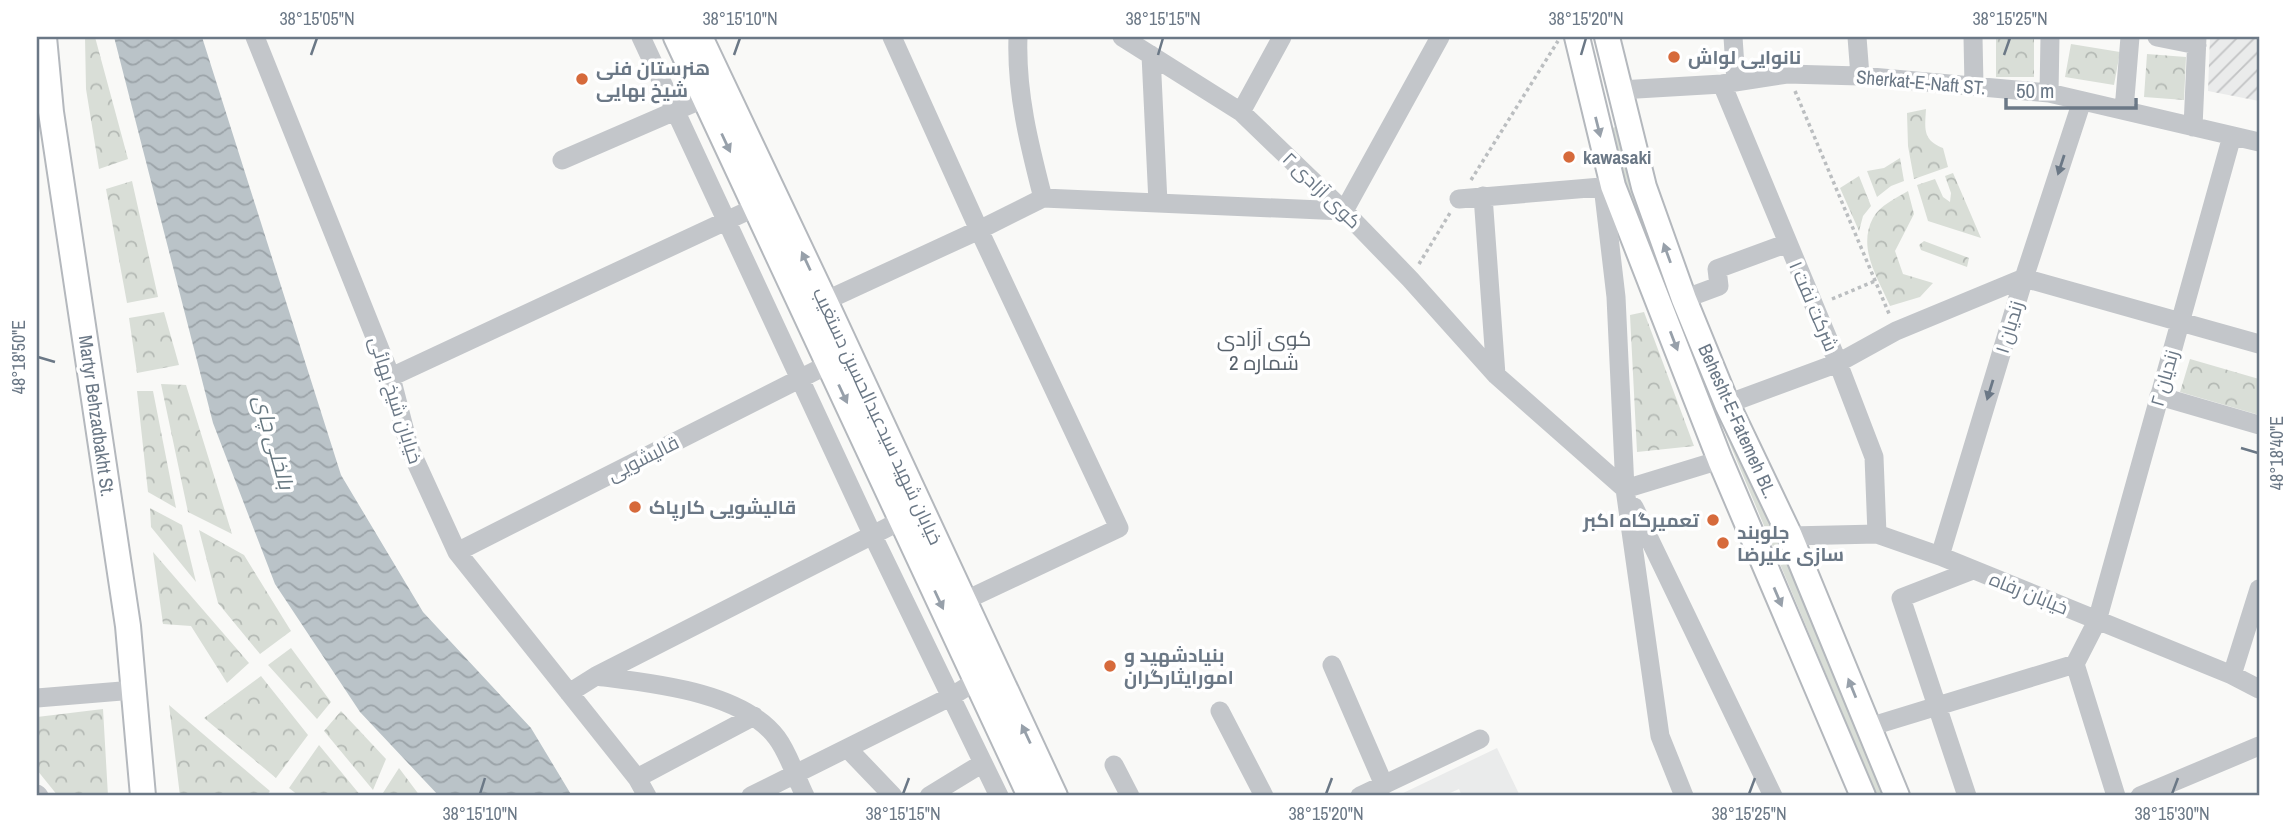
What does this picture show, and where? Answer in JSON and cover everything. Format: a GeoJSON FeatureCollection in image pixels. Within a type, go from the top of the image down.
{"type":"FeatureCollection","features":[{"type":"Feature","properties":{"kind":"main road","name":"Martyr Behzadbakht St."},"geometry":{"type":"LineString","coordinates":[[44,37],[44,112],[124,598],[143,796]]}},
{"type":"Feature","properties":{"kind":"main road","name":"خیابان شهید سیدعبدالحسین دستغیب"},"geometry":{"type":"LineString","coordinates":[[676,37],[1030,796]]}},
{"type":"Feature","properties":{"kind":"main road","name":"خیابان شهید سیدعبدالحسین دستغیب"},"geometry":{"type":"LineString","coordinates":[[700,37],[1055,796]]}},
{"type":"Feature","properties":{"kind":"main road","name":"Behesht-E-Fatemeh BL."},"geometry":{"type":"LineString","coordinates":[[1577,37],[1608,186],[1720,460],[1863,796]]}},
{"type":"Feature","properties":{"kind":"main road","name":"Behesht-E-Fatemeh BL."},"geometry":{"type":"LineString","coordinates":[[1607,37],[1644,187],[1684,299],[1727,404],[1790,537],[1897,796]]}},
{"type":"Feature","properties":{"kind":"main road"},"geometry":{"type":"LineString","coordinates":[[1590,95],[1620,90]]}},
{"type":"Feature","properties":{"kind":"street","name":"خیابان شیخ بهائی"},"geometry":{"type":"LineString","coordinates":[[255,37],[391,377],[409,447],[457,552],[637,778],[647,796]]}},
{"type":"Feature","properties":{"kind":"street"},"geometry":{"type":"LineString","coordinates":[[641,37],[873,536],[999,796]]}},
{"type":"Feature","properties":{"kind":"street"},"geometry":{"type":"LineString","coordinates":[[893,37],[979,230],[1119,528],[964,601]]}},
{"type":"Feature","properties":{"kind":"street"},"geometry":{"type":"LineString","coordinates":[[1018,37],[1017,62],[1024,123],[1043,198]]}},
{"type":"Feature","properties":{"kind":"street","name":"کوی آزادی ۲"},"geometry":{"type":"LineString","coordinates":[[1122,37],[1241,112],[1410,279],[1496,375],[1625,489]]}},
{"type":"Feature","properties":{"kind":"street"},"geometry":{"type":"LineString","coordinates":[[1241,112],[1282,37]]}},
{"type":"Feature","properties":{"kind":"street"},"geometry":{"type":"LineString","coordinates":[[825,301],[1043,198],[1344,211],[1440,37]]}},
{"type":"Feature","properties":{"kind":"street","name":"شرکت نفت ۱"},"geometry":{"type":"LineString","coordinates":[[1732,37],[1729,83],[1788,243],[1874,457],[1877,534]]}},
{"type":"Feature","properties":{"kind":"street"},"geometry":{"type":"LineString","coordinates":[[1857,37],[1860,76]]}},
{"type":"Feature","properties":{"kind":"street"},"geometry":{"type":"LineString","coordinates":[[1973,37],[1974,86]]}},
{"type":"Feature","properties":{"kind":"street"},"geometry":{"type":"LineString","coordinates":[[2049,93],[2050,37]]}},
{"type":"Feature","properties":{"kind":"street"},"geometry":{"type":"LineString","coordinates":[[2124,110],[2130,37]]}},
{"type":"Feature","properties":{"kind":"street"},"geometry":{"type":"LineString","coordinates":[[2157,37],[2197,41],[2193,127]]}},
{"type":"Feature","properties":{"kind":"street"},"geometry":{"type":"LineString","coordinates":[[1152,55],[1158,203]]}},
{"type":"Feature","properties":{"kind":"street","name":"Sherkat-E-Naft ST."},"geometry":{"type":"LineString","coordinates":[[1620,90],[1729,83],[1787,74],[1860,76],[2049,93],[2259,142]]}},
{"type":"Feature","properties":{"kind":"street"},"geometry":{"type":"LineString","coordinates":[[562,160],[705,98]]}},
{"type":"Feature","properties":{"kind":"street","name":"زندیان ۱"},"geometry":{"type":"LineString","coordinates":[[1940,556],[2024,278],[2082,101]]}},
{"type":"Feature","properties":{"kind":"street","name":"زندیان ۲"},"geometry":{"type":"LineString","coordinates":[[2076,664],[2097,621],[2232,136]]}},
{"type":"Feature","properties":{"kind":"street"},"geometry":{"type":"LineString","coordinates":[[1459,198],[1608,186],[1625,489],[1660,736],[1684,796]]}},
{"type":"Feature","properties":{"kind":"street"},"geometry":{"type":"LineString","coordinates":[[1483,196],[1496,375]]}},
{"type":"Feature","properties":{"kind":"street"},"geometry":{"type":"LineString","coordinates":[[391,377],[756,207]]}},
{"type":"Feature","properties":{"kind":"street"},"geometry":{"type":"LineString","coordinates":[[1684,299],[1719,286],[1717,269],[1788,243]]}},
{"type":"Feature","properties":{"kind":"street"},"geometry":{"type":"LineString","coordinates":[[1727,404],[1838,363],[1896,331],[2024,278],[2259,344]]}},
{"type":"Feature","properties":{"kind":"street","name":"قالیشویی"},"geometry":{"type":"LineString","coordinates":[[457,552],[829,364]]}},
{"type":"Feature","properties":{"kind":"street"},"geometry":{"type":"LineString","coordinates":[[2159,396],[2259,425]]}},
{"type":"Feature","properties":{"kind":"street"},"geometry":{"type":"LineString","coordinates":[[1625,489],[1720,460]]}},
{"type":"Feature","properties":{"kind":"street"},"geometry":{"type":"LineString","coordinates":[[1625,489],[1773,796]]}},
{"type":"Feature","properties":{"kind":"street"},"geometry":{"type":"LineString","coordinates":[[569,693],[596,676],[902,520]]}},
{"type":"Feature","properties":{"kind":"street","name":"خیابان رفاه"},"geometry":{"type":"LineString","coordinates":[[1790,537],[1877,534],[1940,556],[2259,689]]}},
{"type":"Feature","properties":{"kind":"street"},"geometry":{"type":"LineString","coordinates":[[1967,796],[1901,598],[1973,570]]}},
{"type":"Feature","properties":{"kind":"street"},"geometry":{"type":"LineString","coordinates":[[2232,676],[2259,589]]}},
{"type":"Feature","properties":{"kind":"street"},"geometry":{"type":"LineString","coordinates":[[1869,727],[2076,664],[2116,796]]}},
{"type":"Feature","properties":{"kind":"street"},"geometry":{"type":"LineString","coordinates":[[1332,665],[1384,785]]}},
{"type":"Feature","properties":{"kind":"street"},"geometry":{"type":"LineString","coordinates":[[596,676],[671,685],[720,701],[754,716],[777,738],[805,796]]}},
{"type":"Feature","properties":{"kind":"street"},"geometry":{"type":"LineString","coordinates":[[751,796],[952,696],[976,681]]}},
{"type":"Feature","properties":{"kind":"street"},"geometry":{"type":"LineString","coordinates":[[37,698],[134,690]]}},
{"type":"Feature","properties":{"kind":"street"},"geometry":{"type":"LineString","coordinates":[[1220,711],[1264,796]]}},
{"type":"Feature","properties":{"kind":"street"},"geometry":{"type":"LineString","coordinates":[[637,778],[754,716]]}},
{"type":"Feature","properties":{"kind":"street"},"geometry":{"type":"LineString","coordinates":[[1360,796],[1480,739]]}},
{"type":"Feature","properties":{"kind":"street"},"geometry":{"type":"LineString","coordinates":[[2140,796],[2259,746]]}},
{"type":"Feature","properties":{"kind":"street"},"geometry":{"type":"LineString","coordinates":[[848,749],[893,796]]}},
{"type":"Feature","properties":{"kind":"street"},"geometry":{"type":"LineString","coordinates":[[939,793],[983,763]]}},
{"type":"Feature","properties":{"kind":"street"},"geometry":{"type":"LineString","coordinates":[[1114,765],[1130,796]]}},
{"type":"Feature","properties":{"kind":"path"},"geometry":{"type":"LineString","coordinates":[[1410,279],[1561,37]]}},
{"type":"Feature","properties":{"kind":"path"},"geometry":{"type":"LineString","coordinates":[[1787,74],[1896,331]]}},
{"type":"Feature","properties":{"kind":"path"},"geometry":{"type":"LineString","coordinates":[[1814,306],[1875,281]]}},
{"type":"Feature","properties":{"kind":"shaded area"},"geometry":{"type":"Polygon","coordinates":[[[2210,37],[2259,37],[2259,101],[2208,91],[2210,37]]]}},
{"type":"Feature","properties":{"kind":"shaded area"},"geometry":{"type":"Polygon","coordinates":[[[1497,748],[1520,796],[1462,796],[1459,789],[1443,796],[1397,796],[1497,748]]]}},
{"type":"Feature","properties":{"kind":"green space"},"geometry":{"type":"Polygon","coordinates":[[[85,37],[95,37],[128,159],[99,169],[86,89],[85,37]]]}},
{"type":"Feature","properties":{"kind":"green space"},"geometry":{"type":"Polygon","coordinates":[[[1996,39],[2034,39],[2034,77],[1996,77],[1996,39]]]}},
{"type":"Feature","properties":{"kind":"green space"},"geometry":{"type":"Polygon","coordinates":[[[2071,44],[2120,52],[2114,85],[2065,77],[2071,44]]]}},
{"type":"Feature","properties":{"kind":"green space"},"geometry":{"type":"Polygon","coordinates":[[[2147,54],[2186,57],[2184,100],[2144,97],[2147,54]]]}},
{"type":"Feature","properties":{"kind":"green space"},"geometry":{"type":"Polygon","coordinates":[[[1926,109],[1926,133],[1931,141],[1943,148],[1948,167],[1914,179],[1908,146],[1907,113],[1926,109]]]}},
{"type":"Feature","properties":{"kind":"green space"},"geometry":{"type":"Polygon","coordinates":[[[1615,127],[1632,184],[1886,796],[1877,796],[1701,375],[1626,188],[1613,128],[1615,127]]]}},
{"type":"Feature","properties":{"kind":"green space"},"geometry":{"type":"Polygon","coordinates":[[[1900,158],[1904,181],[1891,186],[1877,197],[1867,171],[1884,168],[1900,158]]]}},
{"type":"Feature","properties":{"kind":"green space"},"geometry":{"type":"Polygon","coordinates":[[[1953,173],[1981,238],[1928,221],[1917,185],[1935,179],[1943,197],[1950,202],[1951,193],[1945,176],[1953,173]]]}},
{"type":"Feature","properties":{"kind":"green space"},"geometry":{"type":"Polygon","coordinates":[[[1859,176],[1871,206],[1863,216],[1859,231],[1840,188],[1859,176]]]}},
{"type":"Feature","properties":{"kind":"green space"},"geometry":{"type":"Polygon","coordinates":[[[132,181],[158,297],[127,303],[106,189],[132,181]]]}},
{"type":"Feature","properties":{"kind":"green space"},"geometry":{"type":"Polygon","coordinates":[[[1908,191],[1914,214],[1895,251],[1903,274],[1933,283],[1920,297],[1890,306],[1871,263],[1867,240],[1873,218],[1879,210],[1908,191]]]}},
{"type":"Feature","properties":{"kind":"green space"},"geometry":{"type":"Polygon","coordinates":[[[1924,241],[1969,258],[1967,267],[1921,250],[1919,245],[1924,241]]]}},
{"type":"Feature","properties":{"kind":"green space"},"geometry":{"type":"Polygon","coordinates":[[[164,312],[179,365],[137,373],[129,318],[164,312]]]}},
{"type":"Feature","properties":{"kind":"green space"},"geometry":{"type":"Polygon","coordinates":[[[1644,312],[1694,446],[1637,452],[1630,315],[1644,312]]]}},
{"type":"Feature","properties":{"kind":"green space"},"geometry":{"type":"Polygon","coordinates":[[[2190,359],[2259,379],[2259,415],[2180,392],[2190,359]]]}},
{"type":"Feature","properties":{"kind":"green space"},"geometry":{"type":"Polygon","coordinates":[[[161,384],[186,385],[232,534],[188,512],[161,384]]]}},
{"type":"Feature","properties":{"kind":"green space"},"geometry":{"type":"Polygon","coordinates":[[[137,391],[153,391],[176,508],[148,492],[137,391]]]}},
{"type":"Feature","properties":{"kind":"green space"},"geometry":{"type":"Polygon","coordinates":[[[150,508],[182,525],[196,582],[151,527],[150,508]]]}},
{"type":"Feature","properties":{"kind":"green space"},"geometry":{"type":"Polygon","coordinates":[[[199,530],[244,555],[291,631],[260,654],[218,603],[199,530]]]}},
{"type":"Feature","properties":{"kind":"green space"},"geometry":{"type":"Polygon","coordinates":[[[153,552],[249,663],[227,683],[191,626],[163,624],[153,552]]]}},
{"type":"Feature","properties":{"kind":"green space"},"geometry":{"type":"Polygon","coordinates":[[[291,648],[331,702],[317,719],[268,665],[291,648]]]}},
{"type":"Feature","properties":{"kind":"green space"},"geometry":{"type":"Polygon","coordinates":[[[261,676],[308,735],[276,778],[204,718],[261,676]]]}},
{"type":"Feature","properties":{"kind":"green space"},"geometry":{"type":"Polygon","coordinates":[[[169,705],[270,791],[266,796],[180,796],[169,705]]]}},
{"type":"Feature","properties":{"kind":"green space"},"geometry":{"type":"Polygon","coordinates":[[[103,709],[108,796],[58,796],[37,770],[37,717],[103,709]]]}},
{"type":"Feature","properties":{"kind":"green space"},"geometry":{"type":"Polygon","coordinates":[[[341,711],[386,759],[373,790],[324,731],[341,711]]]}},
{"type":"Feature","properties":{"kind":"green space"},"geometry":{"type":"Polygon","coordinates":[[[319,745],[361,796],[299,796],[289,788],[319,745]]]}},
{"type":"Feature","properties":{"kind":"green space"},"geometry":{"type":"Polygon","coordinates":[[[399,768],[420,796],[381,796],[399,768]]]}},
{"type":"Feature","properties":{"kind":"water","name":"بالخلی چای"},"geometry":{"type":"Polygon","coordinates":[[[114,37],[202,37],[341,475],[423,612],[531,728],[572,796],[439,796],[360,712],[275,584],[213,423],[114,37]]]}},
{"type":"Feature","properties":{"kind":"place","name":"نانوایی لواش"},"geometry":{"type":"Point","coordinates":[1674,57]}},
{"type":"Feature","properties":{"kind":"place","name":"هنرستان فنی شیخ بهایی"},"geometry":{"type":"Point","coordinates":[582,79]}},
{"type":"Feature","properties":{"kind":"place","name":"kawasaki"},"geometry":{"type":"Point","coordinates":[1569,157]}},
{"type":"Feature","properties":{"kind":"place","name":"قالیشویی کارپاک"},"geometry":{"type":"Point","coordinates":[635,507]}},
{"type":"Feature","properties":{"kind":"place","name":"تعمیرگاه اکبر"},"geometry":{"type":"Point","coordinates":[1713,520]}},
{"type":"Feature","properties":{"kind":"place","name":"جلوبند سازی علیرضا"},"geometry":{"type":"Point","coordinates":[1723,543]}},
{"type":"Feature","properties":{"kind":"place","name":"بنیادشهید و امورایثارگران"},"geometry":{"type":"Point","coordinates":[1110,666]}},
{"type":"Feature","properties":{"kind":"district","name":"کوی آزادی شماره 2"},"geometry":{"type":"Point","coordinates":[1264,350]}}]}
